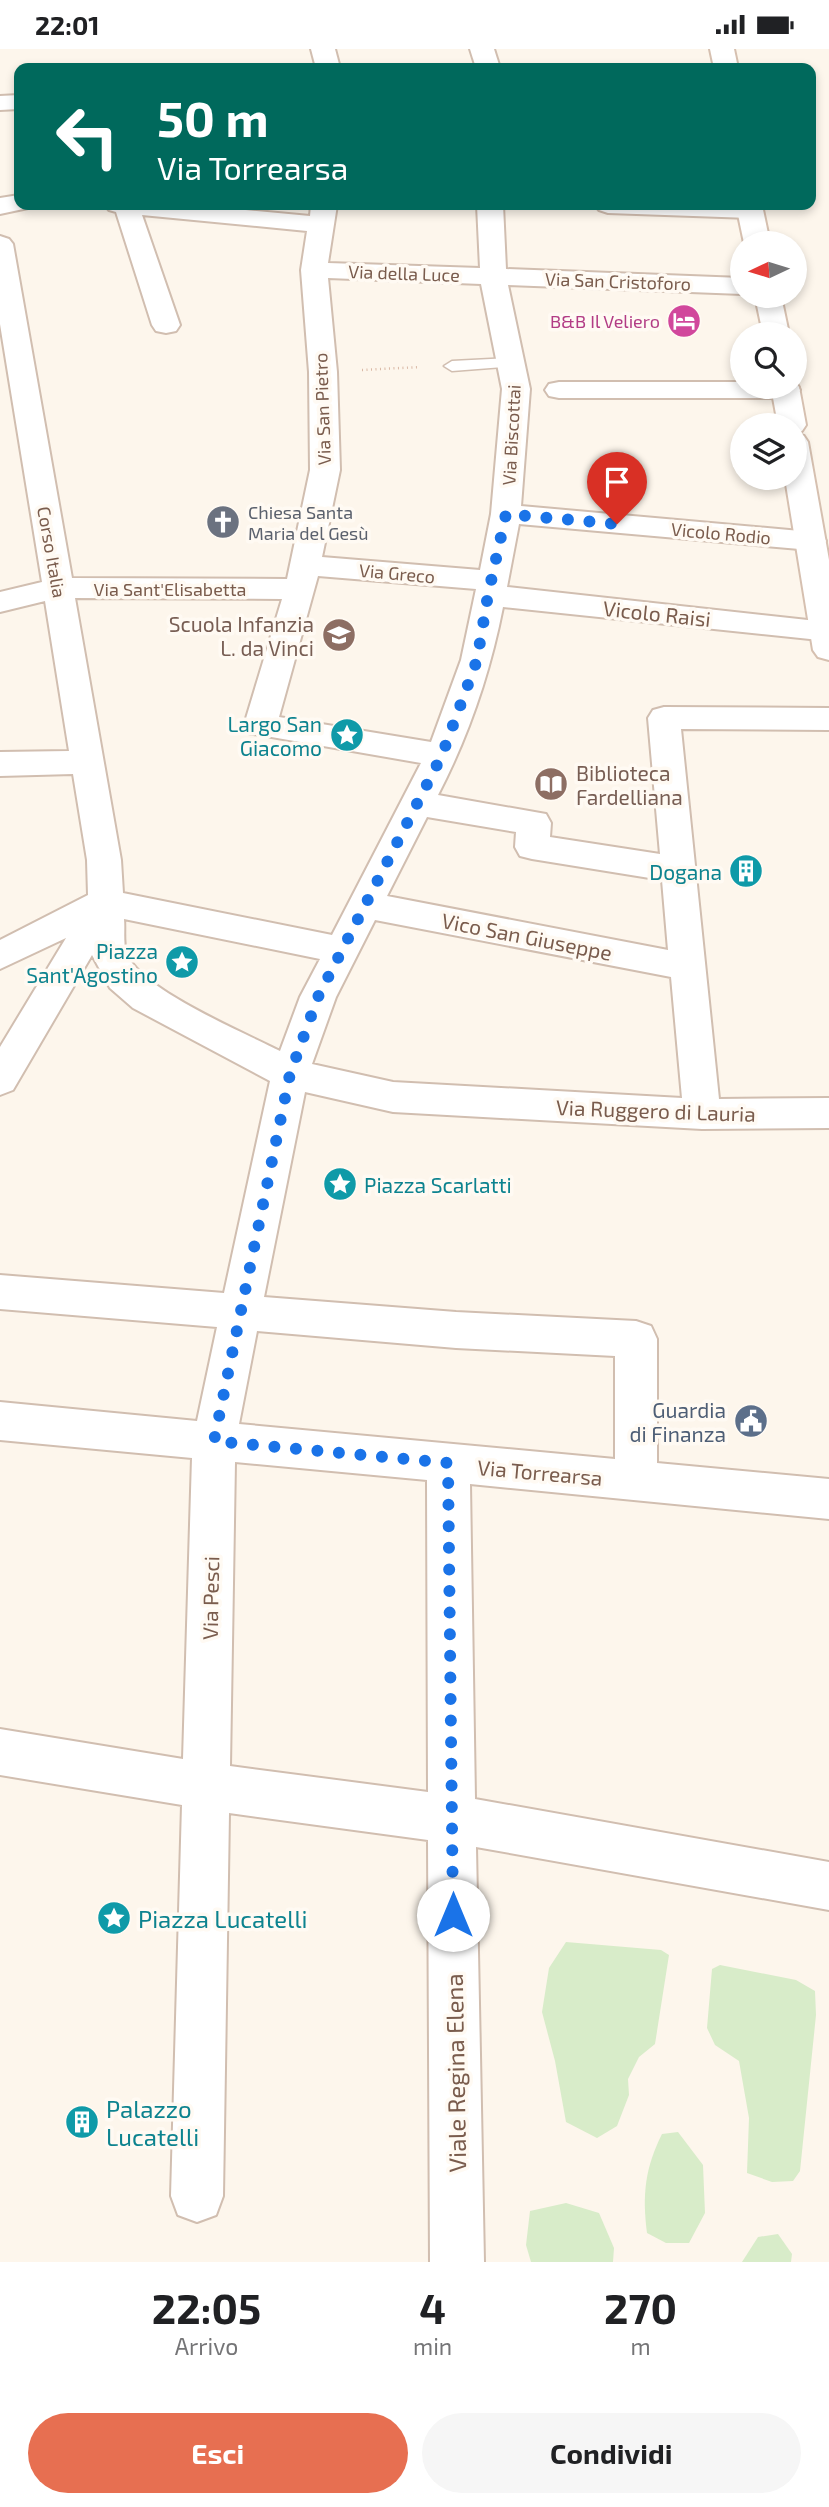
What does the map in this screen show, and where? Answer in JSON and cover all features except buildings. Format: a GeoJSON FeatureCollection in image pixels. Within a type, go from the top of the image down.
{"type":"FeatureCollection","features":[{"type":"Feature","properties":{"kind":"street"},"geometry":{"type":"LineString","coordinates":[[124,210],[166,325]]}},
{"type":"Feature","properties":{"kind":"street"},"geometry":{"type":"LineString","coordinates":[[212,210],[323,215]]}},
{"type":"Feature","properties":{"kind":"street","name":"Via Biscottai"},"geometry":{"type":"LineString","coordinates":[[290,1074],[318,997],[442,755],[477,660],[489,588],[506,514],[516,389],[493,276],[490,210]]}},
{"type":"Feature","properties":{"kind":"street"},"geometry":{"type":"LineString","coordinates":[[749,210],[754,231]]}},
{"type":"Feature","properties":{"kind":"street","name":"Via San Pietro"},"geometry":{"type":"LineString","coordinates":[[323,215],[314,270],[323,372],[325,470],[302,577],[260,725],[442,755]]}},
{"type":"Feature","properties":{"kind":"street","name":"Corso Italia"},"geometry":{"type":"LineString","coordinates":[[0,244],[104,860],[108,951],[123,978],[146,998],[290,1074]]}},
{"type":"Feature","properties":{"kind":"street","name":"Via della Luce"},"geometry":{"type":"LineString","coordinates":[[314,270],[493,276]]}},
{"type":"Feature","properties":{"kind":"street","name":"Via San Cristoforo"},"geometry":{"type":"LineString","coordinates":[[493,276],[730,286]]}},
{"type":"Feature","properties":{"kind":"street"},"geometry":{"type":"LineString","coordinates":[[559,390],[730,389]]}},
{"type":"Feature","properties":{"kind":"street"},"geometry":{"type":"LineString","coordinates":[[802,490],[827,641]]}},
{"type":"Feature","properties":{"kind":"street","name":"Vicolo Rodio"},"geometry":{"type":"LineString","coordinates":[[506,514],[811,541]]}},
{"type":"Feature","properties":{"kind":"street","name":"Via Sant'Elisabetta"},"geometry":{"type":"LineString","coordinates":[[0,603],[58,588],[302,577]]}},
{"type":"Feature","properties":{"kind":"street","name":"Via Greco"},"geometry":{"type":"LineString","coordinates":[[302,577],[489,588]]}},
{"type":"Feature","properties":{"kind":"street","name":"Vicolo Raisi"},"geometry":{"type":"LineString","coordinates":[[489,588],[827,641]]}},
{"type":"Feature","properties":{"kind":"street"},"geometry":{"type":"LineString","coordinates":[[702,1114],[664,718],[829,719]]}},
{"type":"Feature","properties":{"kind":"street"},"geometry":{"type":"LineString","coordinates":[[0,764],[88,762]]}},
{"type":"Feature","properties":{"kind":"street"},"geometry":{"type":"LineString","coordinates":[[418,803],[534,823],[532,847],[679,870]]}},
{"type":"Feature","properties":{"kind":"street"},"geometry":{"type":"LineString","coordinates":[[0,1080],[105,902]]}},
{"type":"Feature","properties":{"kind":"street"},"geometry":{"type":"LineString","coordinates":[[0,956],[105,902],[342,950]]}},
{"type":"Feature","properties":{"kind":"street","name":"Vico San Giuseppe"},"geometry":{"type":"LineString","coordinates":[[366,905],[688,967]]}},
{"type":"Feature","properties":{"kind":"street","name":"Via Ruggero di Lauria"},"geometry":{"type":"LineString","coordinates":[[290,1074],[393,1097],[702,1114],[829,1113]]}},
{"type":"Feature","properties":{"kind":"street","name":"Via Pesci"},"geometry":{"type":"LineString","coordinates":[[197,2196],[214,1458],[237,1324],[290,1074]]}},
{"type":"Feature","properties":{"kind":"street"},"geometry":{"type":"LineString","coordinates":[[0,1292],[237,1324],[456,1330],[636,1339],[636,1468]]}},
{"type":"Feature","properties":{"kind":"street","name":"Via Torrearsa"},"geometry":{"type":"LineString","coordinates":[[0,1421],[214,1458],[448,1484],[636,1468],[829,1499]]}},
{"type":"Feature","properties":{"kind":"street","name":"Viale Regina Elena"},"geometry":{"type":"LineString","coordinates":[[448,1484],[457,2262]]}},
{"type":"Feature","properties":{"kind":"street"},"geometry":{"type":"LineString","coordinates":[[0,1752],[207,1770],[452,1819],[829,1886]]}},
{"type":"Feature","properties":{"kind":"lane"},"geometry":{"type":"LineString","coordinates":[[452,366],[512,363]]}},
{"type":"Feature","properties":{"kind":"path"},"geometry":{"type":"LineString","coordinates":[[378,369],[401,368]]}},
{"type":"Feature","properties":{"kind":"green space"},"geometry":{"type":"Polygon","coordinates":[[[566,1942],[661,1950],[669,1955],[655,2044],[639,2057],[628,2079],[629,2095],[617,2126],[597,2138],[566,2122],[555,2061],[542,2012],[549,1968],[566,1942]]]}},
{"type":"Feature","properties":{"kind":"green space"},"geometry":{"type":"Polygon","coordinates":[[[720,1965],[796,1980],[815,1991],[816,2015],[800,2171],[793,2181],[772,2182],[747,2173],[749,2118],[739,2061],[715,2045],[707,2028],[712,1969],[720,1965]]]}},
{"type":"Feature","properties":{"kind":"green space"},"geometry":{"type":"Polygon","coordinates":[[[678,2132],[703,2165],[705,2213],[689,2243],[666,2243],[647,2233],[646,2182],[662,2134],[678,2132]]]}},
{"type":"Feature","properties":{"kind":"green space"},"geometry":{"type":"Polygon","coordinates":[[[566,2203],[599,2213],[614,2248],[613,2262],[531,2262],[526,2245],[530,2211],[566,2203]]]}},
{"type":"Feature","properties":{"kind":"green space"},"geometry":{"type":"Polygon","coordinates":[[[778,2234],[792,2254],[791,2262],[742,2262],[758,2237],[778,2234]]]}},
{"type":"Feature","properties":{"kind":"place","name":"B&B Il Veliero"},"geometry":{"type":"Point","coordinates":[684,321]}},
{"type":"Feature","properties":{"kind":"place","name":"Chiesa Santa Maria del Gesù"},"geometry":{"type":"Point","coordinates":[223,522]}},
{"type":"Feature","properties":{"kind":"place","name":"Scuola Infanzia L. da Vinci"},"geometry":{"type":"Point","coordinates":[339,635]}},
{"type":"Feature","properties":{"kind":"place","name":"Largo San Giacomo"},"geometry":{"type":"Point","coordinates":[347,735]}},
{"type":"Feature","properties":{"kind":"place","name":"Biblioteca Fardelliana"},"geometry":{"type":"Point","coordinates":[551,784]}},
{"type":"Feature","properties":{"kind":"place","name":"Dogana"},"geometry":{"type":"Point","coordinates":[746,871]}},
{"type":"Feature","properties":{"kind":"place","name":"Piazza Sant'Agostino"},"geometry":{"type":"Point","coordinates":[182,962]}},
{"type":"Feature","properties":{"kind":"place","name":"Piazza Scarlatti"},"geometry":{"type":"Point","coordinates":[340,1184]}},
{"type":"Feature","properties":{"kind":"place","name":"Guardia di Finanza"},"geometry":{"type":"Point","coordinates":[751,1421]}},
{"type":"Feature","properties":{"kind":"place","name":"Piazza Lucatelli"},"geometry":{"type":"Point","coordinates":[114,1918]}},
{"type":"Feature","properties":{"kind":"place","name":"Palazzo Lucatelli"},"geometry":{"type":"Point","coordinates":[82,2122]}},
{"type":"Feature","properties":{"kind":"route"},"geometry":{"type":"LineString","coordinates":[[453,1915],[448,1463],[214,1441],[290,1074],[318,997],[442,755],[477,660],[506,514],[617,524]]}}]}
